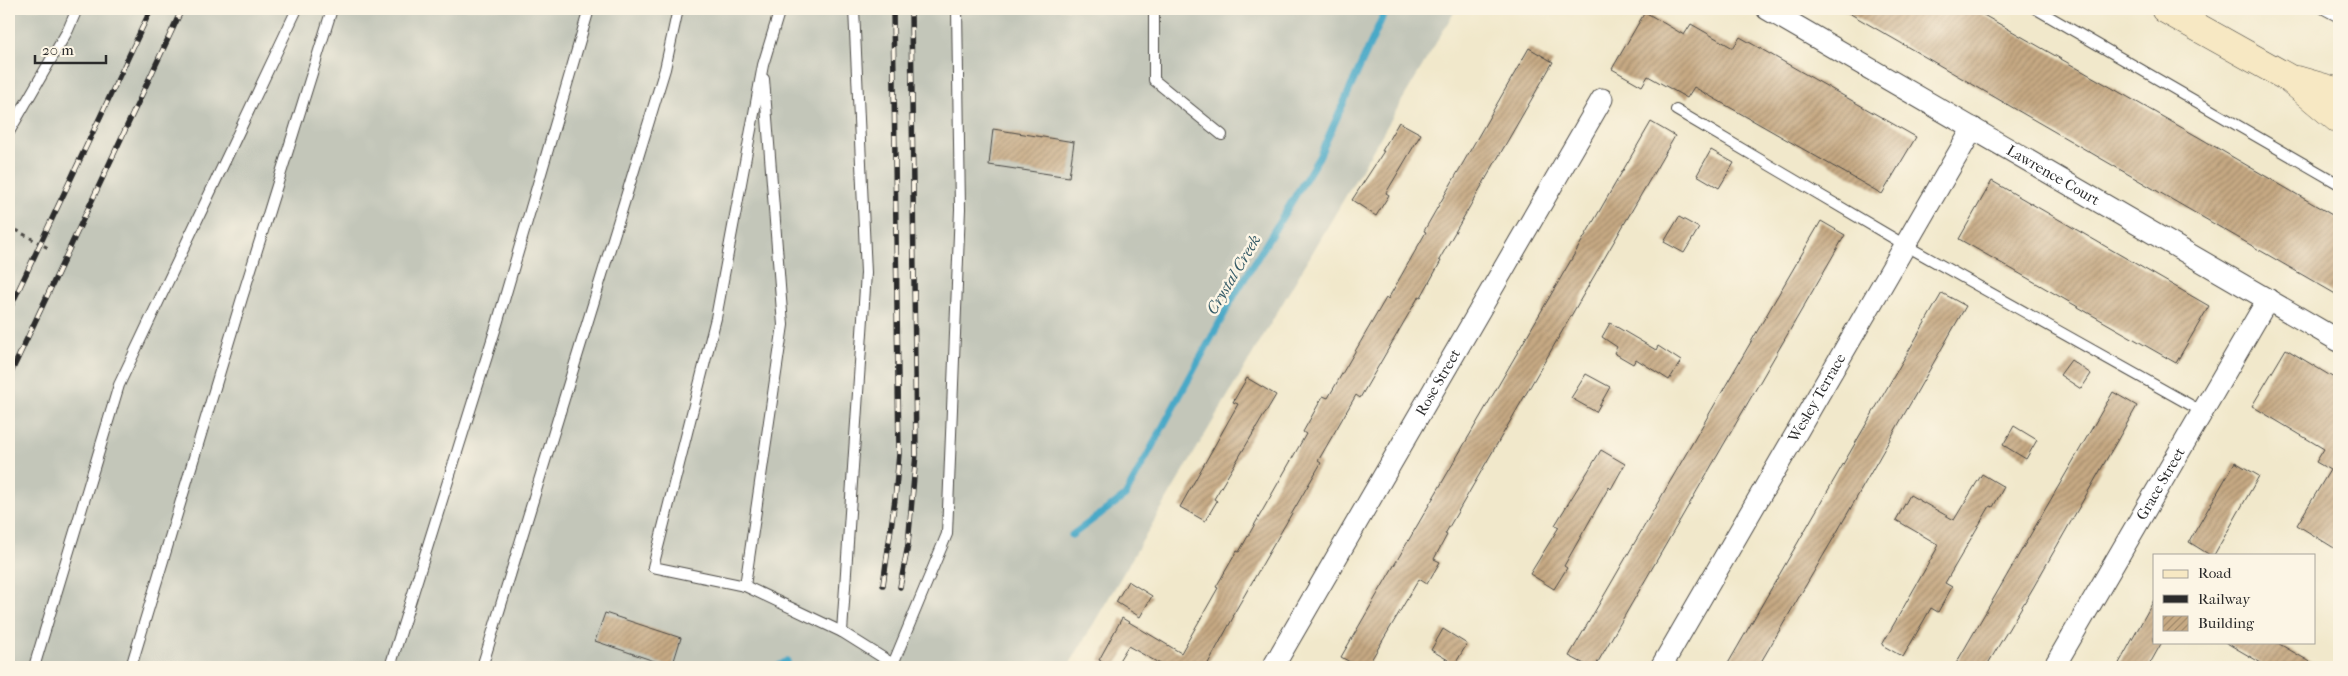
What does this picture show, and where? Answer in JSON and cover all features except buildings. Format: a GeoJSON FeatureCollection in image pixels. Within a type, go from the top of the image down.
{"type":"FeatureCollection","features":[{"type":"Feature","properties":{"kind":"main road"},"geometry":{"type":"LineString","coordinates":[[2165,9],[2290,79],[2339,120]]}},
{"type":"Feature","properties":{"kind":"main road"},"geometry":{"type":"LineString","coordinates":[[2290,79],[2339,92]]}},
{"type":"Feature","properties":{"kind":"street","name":"Lawrence Court"},"geometry":{"type":"LineString","coordinates":[[1767,9],[2339,341]]}},
{"type":"Feature","properties":{"kind":"street","name":"Rose Street"},"geometry":{"type":"LineString","coordinates":[[1273,667],[1602,99]]}},
{"type":"Feature","properties":{"kind":"street","name":"Wesley Terrace"},"geometry":{"type":"LineString","coordinates":[[1661,667],[1973,128]]}},
{"type":"Feature","properties":{"kind":"street","name":"Grace Street"},"geometry":{"type":"LineString","coordinates":[[2054,667],[2268,299]]}},
{"type":"Feature","properties":{"kind":"lane"},"geometry":{"type":"LineString","coordinates":[[9,132],[68,30],[77,9]]}},
{"type":"Feature","properties":{"kind":"lane"},"geometry":{"type":"LineString","coordinates":[[34,667],[119,385],[297,9]]}},
{"type":"Feature","properties":{"kind":"lane"},"geometry":{"type":"LineString","coordinates":[[131,667],[242,298],[332,9]]}},
{"type":"Feature","properties":{"kind":"lane"},"geometry":{"type":"LineString","coordinates":[[390,667],[497,324],[589,9]]}},
{"type":"Feature","properties":{"kind":"lane"},"geometry":{"type":"LineString","coordinates":[[482,667],[665,70],[678,9]]}},
{"type":"Feature","properties":{"kind":"lane"},"geometry":{"type":"LineString","coordinates":[[780,9],[763,65],[716,318],[652,567],[745,586],[842,632],[894,664],[947,534],[960,209],[957,9]]}},
{"type":"Feature","properties":{"kind":"lane"},"geometry":{"type":"LineString","coordinates":[[842,632],[866,273],[854,9]]}},
{"type":"Feature","properties":{"kind":"lane"},"geometry":{"type":"LineString","coordinates":[[1154,9],[1154,80],[1222,134]]}},
{"type":"Feature","properties":{"kind":"lane"},"geometry":{"type":"LineString","coordinates":[[2036,9],[2339,184]]}},
{"type":"Feature","properties":{"kind":"lane"},"geometry":{"type":"LineString","coordinates":[[2324,9],[2339,17]]}},
{"type":"Feature","properties":{"kind":"lane"},"geometry":{"type":"LineString","coordinates":[[745,586],[783,325],[763,65]]}},
{"type":"Feature","properties":{"kind":"lane"},"geometry":{"type":"LineString","coordinates":[[1676,110],[1905,245],[2203,412]]}},
{"type":"Feature","properties":{"kind":"path"},"geometry":{"type":"LineString","coordinates":[[9,226],[50,249]]}},
{"type":"Feature","properties":{"kind":"shaded area"},"geometry":{"type":"Polygon","coordinates":[[[9,9],[1456,9],[1068,667],[9,667],[9,9]]]}},
{"type":"Feature","properties":{"kind":"waterway","name":"Crystal Creek"},"geometry":{"type":"LineString","coordinates":[[1072,535],[1125,496],[1234,296],[1319,157],[1383,16],[1393,9]]}},
{"type":"Feature","properties":{"kind":"waterway","name":"Crystal Creek"},"geometry":{"type":"LineString","coordinates":[[777,667],[787,661]]}},
{"type":"Feature","properties":{"kind":"railway"},"geometry":{"type":"LineString","coordinates":[[9,310],[151,9]]}},
{"type":"Feature","properties":{"kind":"railway"},"geometry":{"type":"LineString","coordinates":[[9,377],[182,9]]}},
{"type":"Feature","properties":{"kind":"railway"},"geometry":{"type":"LineString","coordinates":[[883,585],[899,454],[893,9]]}},
{"type":"Feature","properties":{"kind":"railway"},"geometry":{"type":"LineString","coordinates":[[900,587],[908,545],[916,454],[911,9]]}}]}
